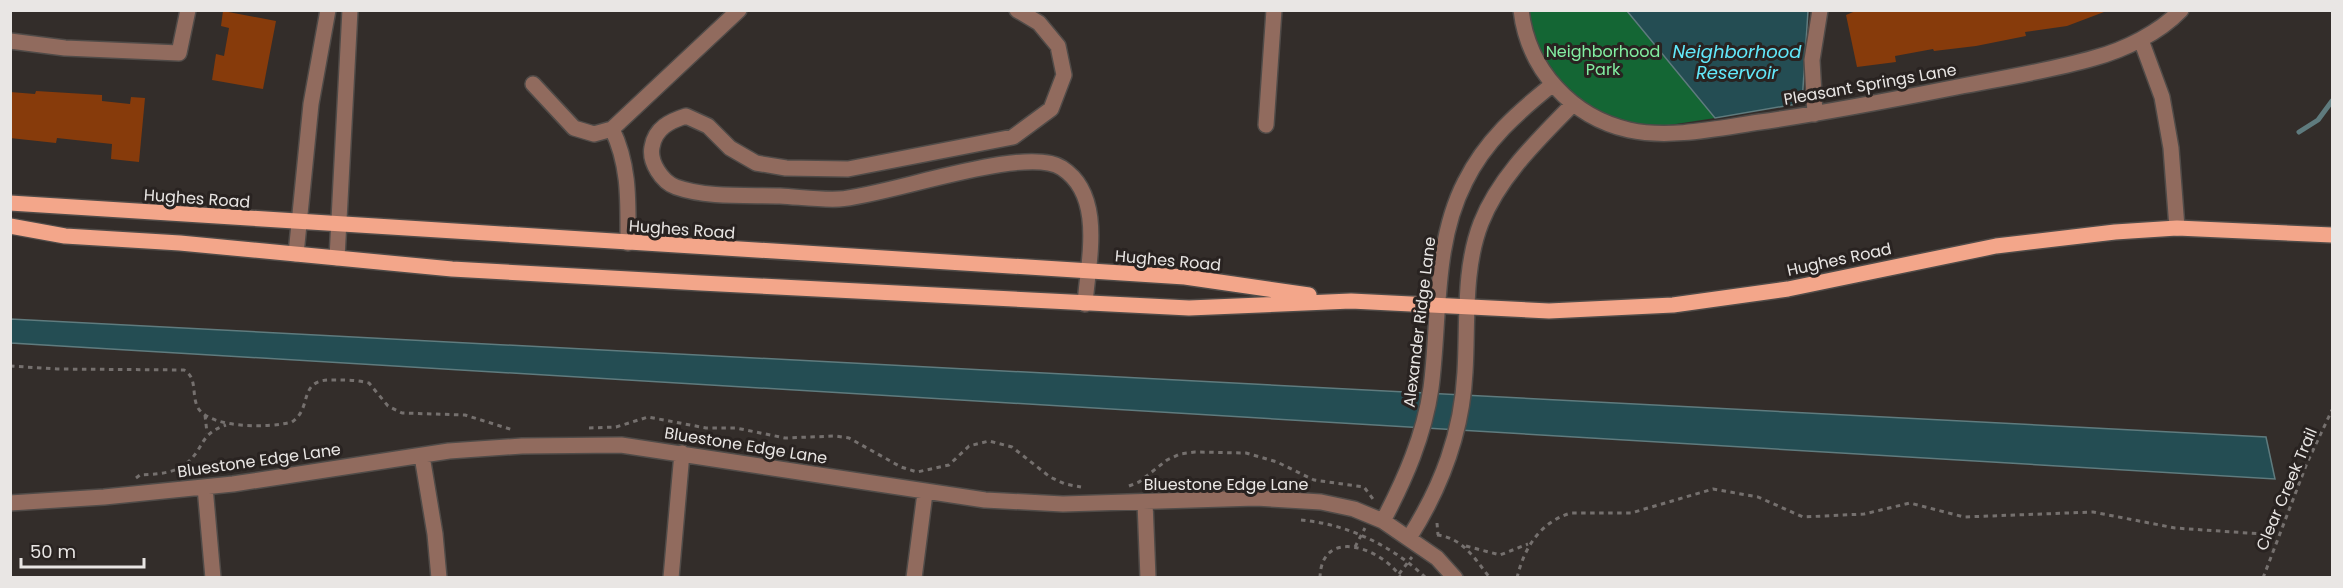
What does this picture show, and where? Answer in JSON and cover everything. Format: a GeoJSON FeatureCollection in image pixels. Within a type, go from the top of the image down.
{"type":"FeatureCollection","features":[{"type":"Feature","properties":{"kind":"main road","name":"Hughes Road"},"geometry":{"type":"LineString","coordinates":[[10,203],[1185,278],[1351,302]]}},
{"type":"Feature","properties":{"kind":"main road","name":"Hughes Road"},"geometry":{"type":"LineString","coordinates":[[10,226],[65,236],[180,243],[464,269],[1085,304],[1189,308],[1351,302],[1549,311],[1673,305],[1788,289],[1996,246],[2177,228],[2332,235]]}},
{"type":"Feature","properties":{"kind":"street"},"geometry":{"type":"LineString","coordinates":[[10,41],[65,48],[179,53],[188,10]]}},
{"type":"Feature","properties":{"kind":"street"},"geometry":{"type":"LineString","coordinates":[[296,254],[311,104],[328,10]]}},
{"type":"Feature","properties":{"kind":"street"},"geometry":{"type":"LineString","coordinates":[[337,258],[350,10]]}},
{"type":"Feature","properties":{"kind":"street"},"geometry":{"type":"LineString","coordinates":[[533,84],[574,128],[594,134],[612,129],[740,10]]}},
{"type":"Feature","properties":{"kind":"street"},"geometry":{"type":"LineString","coordinates":[[1017,10],[1039,22],[1058,46],[1064,75],[1051,109],[1013,136],[848,169],[786,168],[756,163],[730,148],[708,126],[686,116],[669,121],[657,133],[651,149],[657,172],[675,187],[711,193],[840,199],[1019,162],[1061,167],[1080,184],[1089,205],[1085,304]]}},
{"type":"Feature","properties":{"kind":"street"},"geometry":{"type":"LineString","coordinates":[[1266,126],[1274,10]]}},
{"type":"Feature","properties":{"kind":"street"},"geometry":{"type":"LineString","coordinates":[[1414,541],[1442,480],[1455,438],[1464,391],[1470,261],[1480,224],[1494,197],[1534,145],[1562,94],[1533,51],[1521,10]]}},
{"type":"Feature","properties":{"kind":"street"},"geometry":{"type":"LineString","coordinates":[[1815,114],[1812,60],[1820,10]]}},
{"type":"Feature","properties":{"kind":"street","name":"Pleasant Springs Lane"},"geometry":{"type":"LineString","coordinates":[[1562,94],[1596,119],[1630,130],[1669,133],[1815,114],[2039,72],[2096,58],[2140,40],[2181,10]]}},
{"type":"Feature","properties":{"kind":"street"},"geometry":{"type":"LineString","coordinates":[[2140,40],[2162,97],[2171,148],[2177,228]]}},
{"type":"Feature","properties":{"kind":"street","name":"Alexander Ridge Lane"},"geometry":{"type":"LineString","coordinates":[[1377,519],[1410,467],[1423,426],[1431,388],[1442,257],[1451,214],[1465,182],[1494,137],[1562,94]]}},
{"type":"Feature","properties":{"kind":"street"},"geometry":{"type":"LineString","coordinates":[[612,129],[620,146],[628,185],[628,243]]}},
{"type":"Feature","properties":{"kind":"street","name":"Bluestone Edge Lane"},"geometry":{"type":"LineString","coordinates":[[10,503],[205,487],[422,456],[522,446],[621,445],[813,472],[925,493],[1063,504],[1289,498],[1321,502],[1377,519],[1437,558],[1455,578]]}},
{"type":"Feature","properties":{"kind":"street"},"geometry":{"type":"LineString","coordinates":[[671,578],[682,453]]}},
{"type":"Feature","properties":{"kind":"street"},"geometry":{"type":"LineString","coordinates":[[422,456],[435,534],[439,578]]}},
{"type":"Feature","properties":{"kind":"street"},"geometry":{"type":"LineString","coordinates":[[205,487],[213,578]]}},
{"type":"Feature","properties":{"kind":"street"},"geometry":{"type":"LineString","coordinates":[[914,578],[925,493]]}},
{"type":"Feature","properties":{"kind":"street"},"geometry":{"type":"LineString","coordinates":[[1145,502],[1148,578]]}},
{"type":"Feature","properties":{"kind":"path"},"geometry":{"type":"LineString","coordinates":[[10,366],[57,369],[184,370],[190,373],[198,408],[205,415],[228,424]]}},
{"type":"Feature","properties":{"kind":"path"},"geometry":{"type":"LineString","coordinates":[[132,480],[140,475],[161,473],[184,465],[207,433],[228,424],[292,422],[297,418],[312,385],[322,379],[369,383],[388,406],[402,413],[465,415],[517,430]]}},
{"type":"Feature","properties":{"kind":"path","name":"Clear Creek Trail"},"geometry":{"type":"LineString","coordinates":[[2263,578],[2277,535],[2332,410]]}},
{"type":"Feature","properties":{"kind":"path"},"geometry":{"type":"LineString","coordinates":[[205,415],[207,433]]}},
{"type":"Feature","properties":{"kind":"path"},"geometry":{"type":"LineString","coordinates":[[579,429],[616,427],[648,417],[706,428],[736,428],[785,438],[836,436],[849,438],[901,467],[917,472],[949,465],[969,446],[989,441],[1012,447],[1038,469],[1065,484],[1091,488]]}},
{"type":"Feature","properties":{"kind":"path"},"geometry":{"type":"LineString","coordinates":[[1119,488],[1139,482],[1167,460],[1180,454],[1246,453],[1277,462],[1314,480],[1364,487],[1374,501],[1377,519]]}},
{"type":"Feature","properties":{"kind":"path"},"geometry":{"type":"LineString","coordinates":[[1516,578],[1530,544],[1551,521],[1562,516],[1571,513],[1631,513],[1713,489],[1758,497],[1803,517],[1864,514],[1910,503],[1964,517],[2093,512],[2193,530],[2277,535]]}},
{"type":"Feature","properties":{"kind":"path"},"geometry":{"type":"LineString","coordinates":[[1301,520],[1331,524],[1362,535],[1399,557],[1426,578]]}},
{"type":"Feature","properties":{"kind":"path"},"geometry":{"type":"LineString","coordinates":[[1414,541],[1433,534],[1454,539],[1464,546],[1490,578]]}},
{"type":"Feature","properties":{"kind":"path"},"geometry":{"type":"LineString","coordinates":[[1464,546],[1500,555],[1530,544]]}},
{"type":"Feature","properties":{"kind":"path"},"geometry":{"type":"LineString","coordinates":[[1320,578],[1327,555],[1339,547],[1347,546],[1378,556],[1401,578]]}},
{"type":"Feature","properties":{"kind":"green space","name":"Neighborhood Park"},"geometry":{"type":"Polygon","coordinates":[[[1524,11],[1627,11],[1715,118],[1630,131],[1561,94],[1527,36],[1524,11]]]}},
{"type":"Feature","properties":{"kind":"water","name":"Neighborhood Reservoir"},"geometry":{"type":"Polygon","coordinates":[[[1627,11],[1808,11],[1802,103],[1715,118],[1627,11]]]}},
{"type":"Feature","properties":{"kind":"water"},"geometry":{"type":"Polygon","coordinates":[[[10,319],[2266,437],[2275,479],[11,343],[10,319]]]}},
{"type":"Feature","properties":{"kind":"building"},"geometry":{"type":"Polygon","coordinates":[[[1858,10],[2104,10],[2104,12],[2067,26],[2025,32],[2026,36],[1976,46],[1934,51],[1933,49],[1895,56],[1896,62],[1857,67],[1846,15],[1858,10]]]}},
{"type":"Feature","properties":{"kind":"building"},"geometry":{"type":"Polygon","coordinates":[[[223,11],[276,21],[263,89],[212,80],[216,54],[224,56],[229,28],[221,26],[223,11]]]}},
{"type":"Feature","properties":{"kind":"building"},"geometry":{"type":"Polygon","coordinates":[[[36,91],[102,95],[102,101],[130,104],[131,97],[145,98],[139,162],[111,159],[112,144],[57,138],[56,143],[10,138],[10,92],[35,94],[36,91]]]}},
{"type":"Feature","properties":{"kind":"waterway"},"geometry":{"type":"LineString","coordinates":[[2299,132],[2318,120],[2332,101]]}}]}
